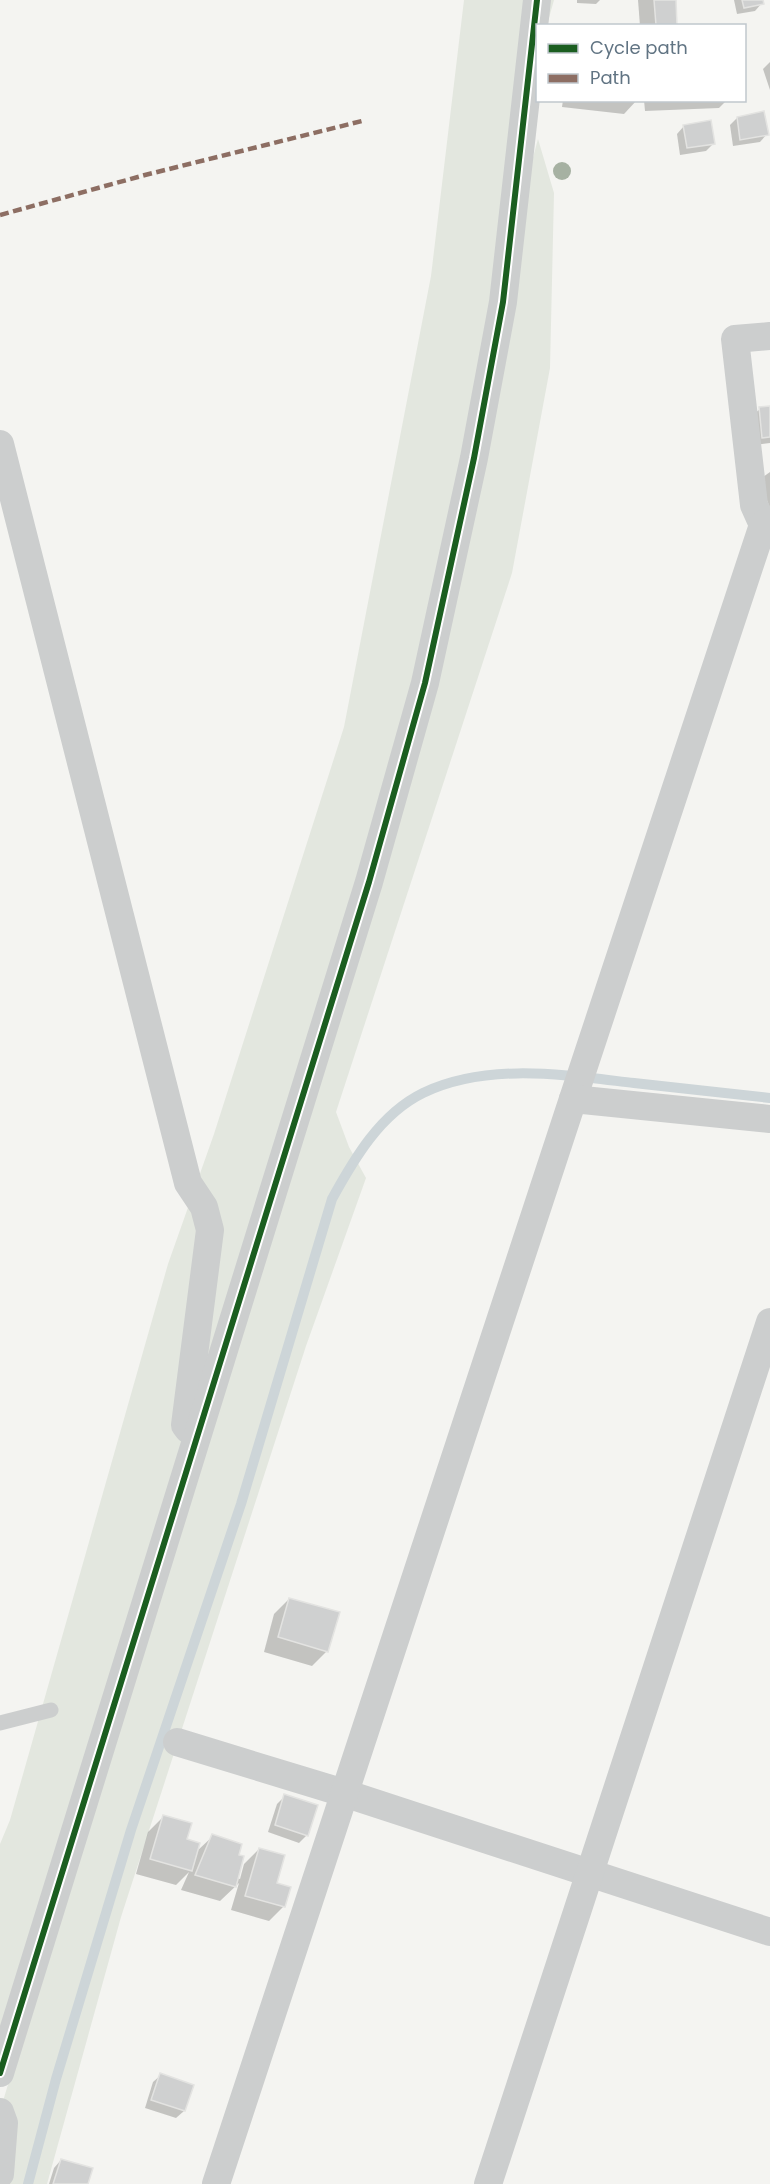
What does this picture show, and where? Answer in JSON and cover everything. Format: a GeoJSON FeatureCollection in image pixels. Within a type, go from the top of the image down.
{"type":"FeatureCollection","features":[{"type":"Feature","properties":{"kind":"street"},"geometry":{"type":"LineString","coordinates":[[0,2073],[369,882],[425,683],[474,458],[503,302],[537,0]]}},
{"type":"Feature","properties":{"kind":"street"},"geometry":{"type":"LineString","coordinates":[[216,2184],[573,1099],[766,522],[754,505],[735,339],[770,336]]}},
{"type":"Feature","properties":{"kind":"street"},"geometry":{"type":"LineString","coordinates":[[0,444],[188,1183],[204,1207],[210,1230],[185,1425],[196,1437]]}},
{"type":"Feature","properties":{"kind":"street"},"geometry":{"type":"LineString","coordinates":[[573,1099],[770,1119]]}},
{"type":"Feature","properties":{"kind":"street"},"geometry":{"type":"LineString","coordinates":[[489,2184],[770,1322]]}},
{"type":"Feature","properties":{"kind":"street"},"geometry":{"type":"LineString","coordinates":[[177,1742],[344,1793],[770,1932]]}},
{"type":"Feature","properties":{"kind":"street"},"geometry":{"type":"LineString","coordinates":[[0,2112],[4,2122],[0,2174]]}},
{"type":"Feature","properties":{"kind":"lane"},"geometry":{"type":"LineString","coordinates":[[0,1723],[51,1710]]}},
{"type":"Feature","properties":{"kind":"shaded area"},"geometry":{"type":"Polygon","coordinates":[[[464,0],[554,0],[547,24],[536,24],[536,87],[506,257],[538,139],[554,193],[550,368],[512,573],[336,1112],[349,1147],[366,1178],[306,1346],[121,1917],[47,2184],[0,2184],[0,2111],[91,1810],[0,2068],[0,1844],[10,1820],[168,1264],[214,1134],[344,727],[431,276],[464,0]]]}},
{"type":"Feature","properties":{"kind":"building"},"geometry":{"type":"Polygon","coordinates":[[[654,0],[676,0],[677,24],[656,24],[654,0]]]}},
{"type":"Feature","properties":{"kind":"building"},"geometry":{"type":"Polygon","coordinates":[[[742,0],[763,0],[764,4],[744,8],[742,0]]]}},
{"type":"Feature","properties":{"kind":"building"},"geometry":{"type":"Polygon","coordinates":[[[764,111],[769,135],[740,140],[737,117],[764,111]]]}},
{"type":"Feature","properties":{"kind":"building"},"geometry":{"type":"Polygon","coordinates":[[[711,120],[715,144],[687,148],[683,125],[711,120]]]}},
{"type":"Feature","properties":{"kind":"building"},"geometry":{"type":"Polygon","coordinates":[[[770,406],[770,437],[762,438],[759,407],[770,406]]]}},
{"type":"Feature","properties":{"kind":"building"},"geometry":{"type":"Polygon","coordinates":[[[289,1598],[340,1612],[328,1652],[278,1637],[289,1598]]]}},
{"type":"Feature","properties":{"kind":"building"},"geometry":{"type":"Polygon","coordinates":[[[284,1794],[318,1805],[308,1836],[275,1825],[284,1794]]]}},
{"type":"Feature","properties":{"kind":"building"},"geometry":{"type":"Polygon","coordinates":[[[163,1815],[192,1823],[187,1839],[200,1843],[192,1871],[150,1859],[163,1815]]]}},
{"type":"Feature","properties":{"kind":"building"},"geometry":{"type":"Polygon","coordinates":[[[212,1834],[242,1844],[239,1855],[244,1856],[236,1887],[195,1875],[212,1834]]]}},
{"type":"Feature","properties":{"kind":"building"},"geometry":{"type":"Polygon","coordinates":[[[259,1848],[285,1855],[277,1883],[291,1887],[285,1907],[245,1896],[259,1848]]]}},
{"type":"Feature","properties":{"kind":"building"},"geometry":{"type":"Polygon","coordinates":[[[160,2073],[194,2085],[185,2111],[151,2100],[160,2073]]]}},
{"type":"Feature","properties":{"kind":"building"},"geometry":{"type":"Polygon","coordinates":[[[61,2159],[93,2168],[88,2184],[53,2184],[61,2159]]]}},
{"type":"Feature","properties":{"kind":"waterway"},"geometry":{"type":"LineString","coordinates":[[28,2184],[56,2079],[131,1830],[241,1504],[332,1199],[359,1153],[381,1125],[408,1102],[448,1083],[474,1077],[500,1074],[554,1074],[770,1098]]}},
{"type":"Feature","properties":{"kind":"marked path"},"geometry":{"type":"LineString","coordinates":[[0,215],[145,175],[362,121]]}},
{"type":"Feature","properties":{"kind":"cycle path"},"geometry":{"type":"LineString","coordinates":[[0,2073],[369,882],[425,683],[474,458],[503,302],[537,0]]}}]}
